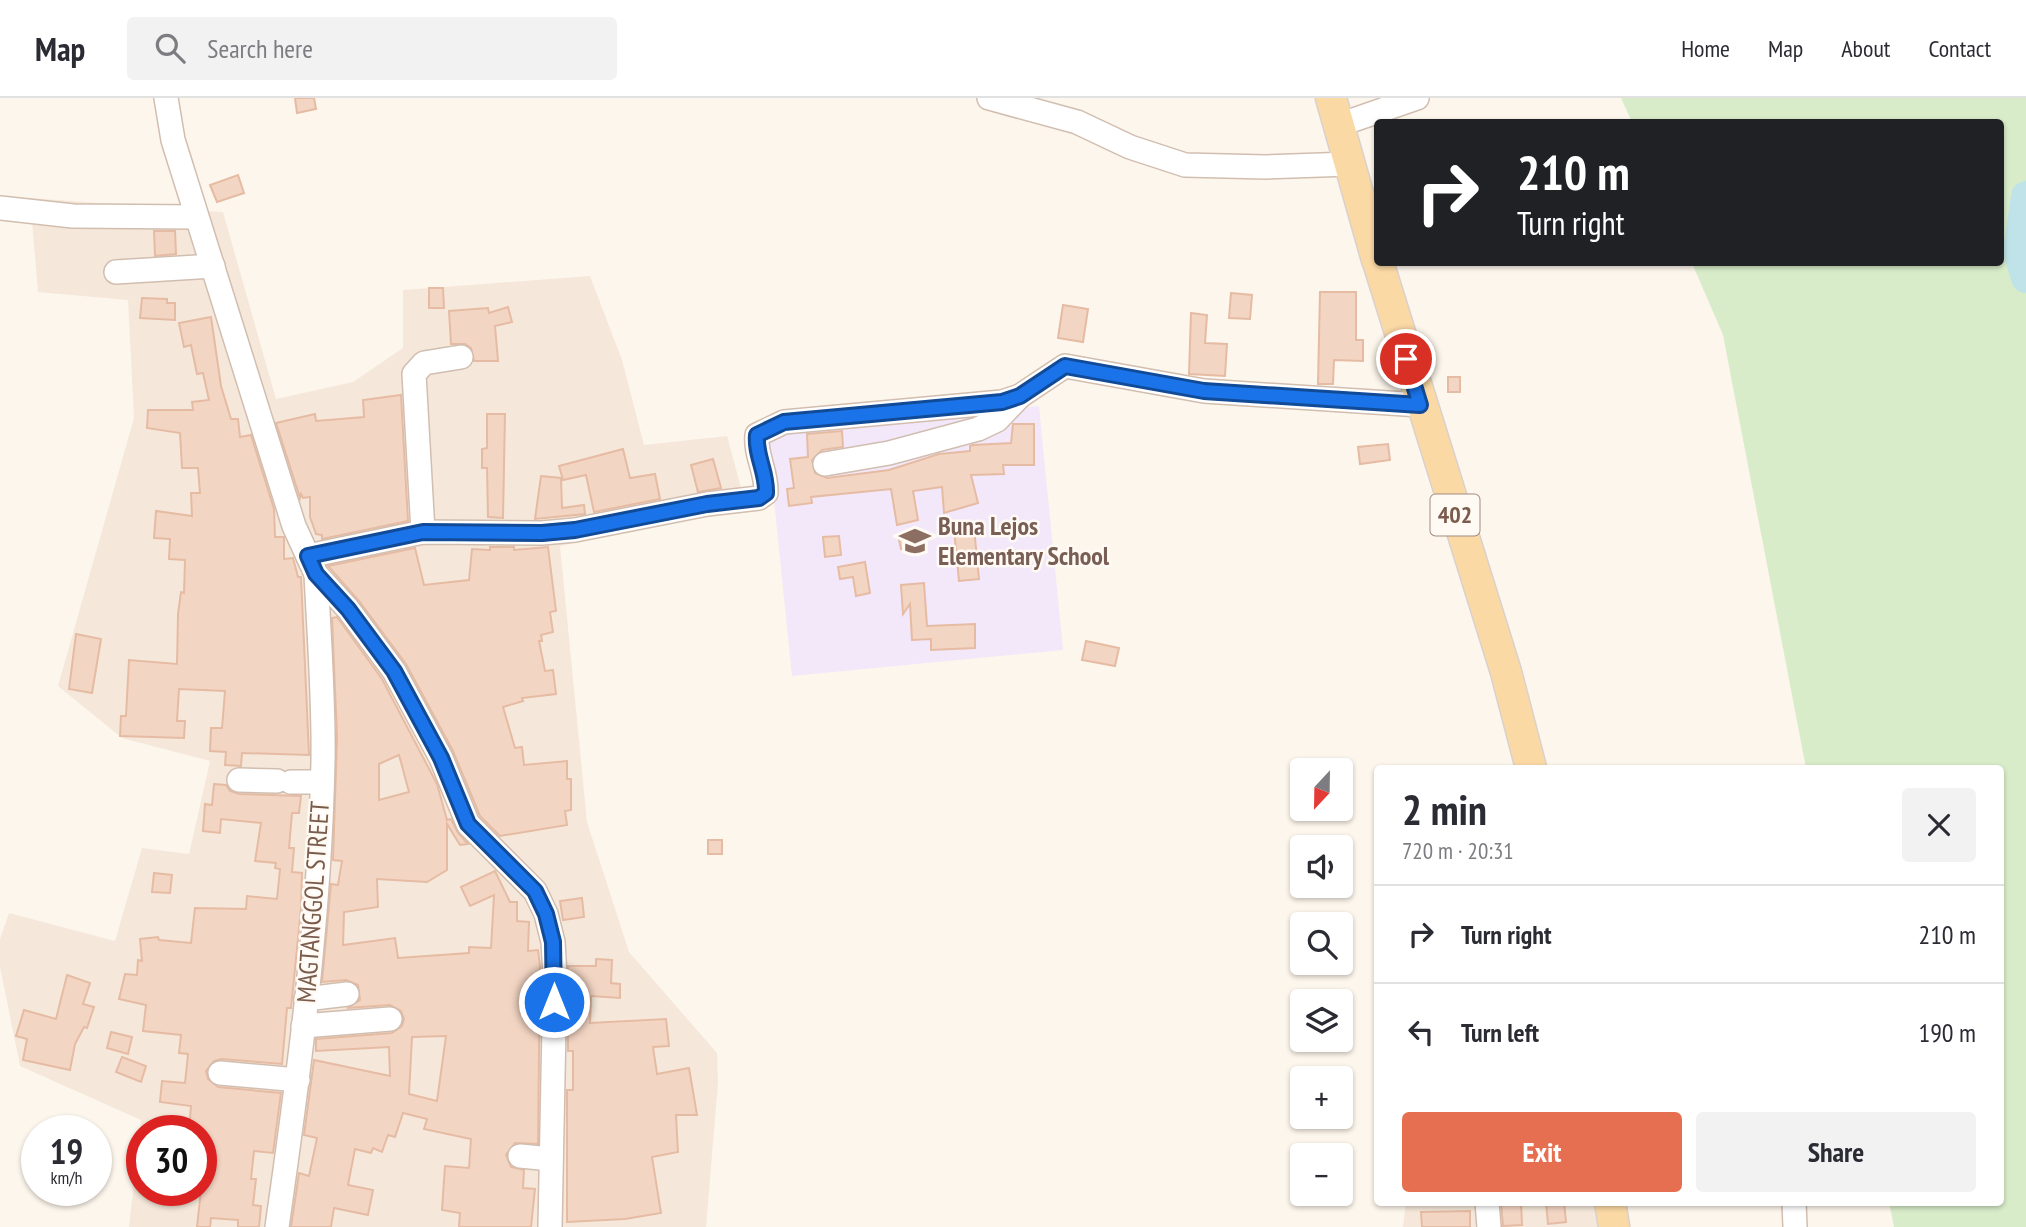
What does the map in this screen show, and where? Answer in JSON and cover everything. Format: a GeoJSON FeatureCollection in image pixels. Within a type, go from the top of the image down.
{"type":"FeatureCollection","features":[{"type":"Feature","properties":{"kind":"main road","name":"402"},"geometry":{"type":"LineString","coordinates":[[1335,112],[1374,247]]}},
{"type":"Feature","properties":{"kind":"main road","name":"402"},"geometry":{"type":"LineString","coordinates":[[1379,266],[1420,405],[1506,672],[1530,765]]}},
{"type":"Feature","properties":{"kind":"main road"},"geometry":{"type":"LineString","coordinates":[[1611,1206],[1614,1227]]}},
{"type":"Feature","properties":{"kind":"street"},"geometry":{"type":"LineString","coordinates":[[166,98],[173,140],[196,217],[278,476],[312,565],[394,671],[441,758],[468,824],[535,891],[546,914],[553,942],[555,976],[550,1227]]}},
{"type":"Feature","properties":{"kind":"street"},"geometry":{"type":"LineString","coordinates":[[989,98],[1045,111],[1185,165],[1266,167],[1350,164]]}},
{"type":"Feature","properties":{"kind":"street"},"geometry":{"type":"LineString","coordinates":[[1335,112],[1417,98]]}},
{"type":"Feature","properties":{"kind":"street"},"geometry":{"type":"LineString","coordinates":[[0,208],[73,216],[196,217]]}},
{"type":"Feature","properties":{"kind":"street"},"geometry":{"type":"LineString","coordinates":[[116,272],[213,266]]}},
{"type":"Feature","properties":{"kind":"street"},"geometry":{"type":"LineString","coordinates":[[423,532],[414,374],[424,363],[461,357]]}},
{"type":"Feature","properties":{"kind":"street"},"geometry":{"type":"LineString","coordinates":[[825,464],[890,453],[978,429],[997,421],[1020,396],[1065,366],[1204,391],[1420,405]]}},
{"type":"Feature","properties":{"kind":"street"},"geometry":{"type":"LineString","coordinates":[[312,565],[423,532],[542,533],[575,530],[707,504],[759,498],[766,493],[767,479],[755,447],[757,435],[784,422],[1002,402],[1020,396]]}},
{"type":"Feature","properties":{"kind":"street","name":"MAGTANGGOL STREET"},"geometry":{"type":"LineString","coordinates":[[276,1227],[298,1080],[321,782],[312,565]]}},
{"type":"Feature","properties":{"kind":"street"},"geometry":{"type":"LineString","coordinates":[[239,780],[321,782]]}},
{"type":"Feature","properties":{"kind":"street"},"geometry":{"type":"LineString","coordinates":[[306,999],[347,994]]}},
{"type":"Feature","properties":{"kind":"street"},"geometry":{"type":"LineString","coordinates":[[303,1026],[390,1019]]}},
{"type":"Feature","properties":{"kind":"street"},"geometry":{"type":"LineString","coordinates":[[220,1073],[298,1080]]}},
{"type":"Feature","properties":{"kind":"street"},"geometry":{"type":"LineString","coordinates":[[520,1156],[551,1159]]}},
{"type":"Feature","properties":{"kind":"street"},"geometry":{"type":"LineString","coordinates":[[1487,1206],[1489,1227]]}},
{"type":"Feature","properties":{"kind":"street"},"geometry":{"type":"LineString","coordinates":[[1794,1206],[1795,1227]]}},
{"type":"Feature","properties":{"kind":"shaded area"},"geometry":{"type":"Polygon","coordinates":[[[30,198],[223,212],[276,399],[353,382],[403,348],[403,290],[590,276],[622,360],[644,445],[727,436],[746,506],[560,546],[587,822],[629,952],[717,1053],[718,1082],[706,1227],[129,1227],[131,1206],[217,1206],[217,1115],[130,1115],[20,1066],[0,967],[0,939],[9,913],[115,941],[142,848],[189,854],[210,761],[122,738],[58,686],[134,418],[128,300],[38,292],[30,198]]]}},
{"type":"Feature","properties":{"kind":"shaded area","name":"Buna Lejos Elementary School"},"geometry":{"type":"Polygon","coordinates":[[[1039,406],[1063,650],[792,676],[767,432],[1039,406]]]}},
{"type":"Feature","properties":{"kind":"shaded area"},"geometry":{"type":"Polygon","coordinates":[[[1406,1206],[1628,1206],[1631,1227],[1403,1227],[1406,1206]]]}},
{"type":"Feature","properties":{"kind":"green space"},"geometry":{"type":"Polygon","coordinates":[[[1621,98],[2026,98],[2026,1227],[1894,1227],[1890,1206],[2004,1206],[2004,765],[1805,765],[1723,335],[1693,266],[2004,266],[2004,119],[1631,119],[1621,98]]]}},
{"type":"Feature","properties":{"kind":"building"},"geometry":{"type":"Polygon","coordinates":[[[295,98],[314,98],[316,109],[297,113],[295,98]]]}},
{"type":"Feature","properties":{"kind":"building"},"geometry":{"type":"Polygon","coordinates":[[[238,175],[244,193],[217,202],[210,185],[238,175]]]}},
{"type":"Feature","properties":{"kind":"building"},"geometry":{"type":"Polygon","coordinates":[[[154,231],[175,231],[176,254],[155,256],[154,231]]]}},
{"type":"Feature","properties":{"kind":"building"},"geometry":{"type":"Polygon","coordinates":[[[429,288],[443,288],[444,308],[429,308],[429,288]]]}},
{"type":"Feature","properties":{"kind":"building"},"geometry":{"type":"Polygon","coordinates":[[[1320,292],[1356,292],[1356,340],[1363,340],[1363,361],[1334,360],[1333,384],[1318,384],[1320,292]]]}},
{"type":"Feature","properties":{"kind":"building"},"geometry":{"type":"Polygon","coordinates":[[[1231,293],[1252,295],[1250,319],[1229,318],[1231,293]]]}},
{"type":"Feature","properties":{"kind":"building"},"geometry":{"type":"Polygon","coordinates":[[[142,298],[167,299],[167,303],[175,303],[175,320],[140,318],[142,298]]]}},
{"type":"Feature","properties":{"kind":"building"},"geometry":{"type":"Polygon","coordinates":[[[1063,305],[1088,309],[1083,342],[1058,338],[1063,305]]]}},
{"type":"Feature","properties":{"kind":"building"},"geometry":{"type":"Polygon","coordinates":[[[508,307],[512,322],[495,326],[498,361],[474,361],[471,348],[465,344],[451,344],[449,311],[488,308],[489,313],[508,307]]]}},
{"type":"Feature","properties":{"kind":"building"},"geometry":{"type":"Polygon","coordinates":[[[1191,313],[1207,315],[1205,343],[1227,344],[1225,376],[1189,374],[1191,313]]]}},
{"type":"Feature","properties":{"kind":"building"},"geometry":{"type":"Polygon","coordinates":[[[211,317],[221,386],[231,419],[238,419],[240,437],[251,435],[274,509],[275,537],[284,537],[284,559],[293,558],[298,577],[301,577],[309,755],[242,753],[241,766],[225,765],[226,752],[210,751],[211,728],[222,728],[225,691],[179,689],[177,721],[185,721],[184,738],[120,736],[121,716],[126,716],[129,660],[177,664],[178,614],[181,592],[184,593],[185,560],[169,559],[170,539],[154,538],[156,511],[192,516],[191,493],[200,493],[198,468],[182,468],[180,433],[147,428],[148,410],[193,410],[192,402],[209,400],[203,373],[197,374],[191,345],[184,347],[179,323],[211,317]]]}},
{"type":"Feature","properties":{"kind":"building"},"geometry":{"type":"Polygon","coordinates":[[[1448,377],[1460,377],[1460,392],[1448,392],[1448,377]]]}},
{"type":"Feature","properties":{"kind":"building"},"geometry":{"type":"Polygon","coordinates":[[[401,395],[408,521],[322,539],[322,535],[316,534],[310,517],[310,497],[303,498],[301,494],[300,498],[276,423],[315,414],[316,421],[364,417],[363,400],[401,395]]]}},
{"type":"Feature","properties":{"kind":"building"},"geometry":{"type":"Polygon","coordinates":[[[487,414],[505,414],[503,518],[488,517],[487,468],[482,468],[482,449],[487,448],[487,414]]]}},
{"type":"Feature","properties":{"kind":"building"},"geometry":{"type":"Polygon","coordinates":[[[1013,424],[1034,424],[1034,465],[1003,465],[1004,474],[971,475],[978,503],[944,513],[942,487],[913,491],[918,520],[897,525],[891,489],[811,497],[812,503],[789,506],[787,489],[794,488],[790,459],[808,457],[807,434],[842,431],[843,447],[822,450],[812,460],[815,473],[827,478],[889,470],[939,454],[970,451],[970,446],[973,445],[1011,443],[1013,424]]]}},
{"type":"Feature","properties":{"kind":"building"},"geometry":{"type":"Polygon","coordinates":[[[1388,444],[1390,460],[1360,464],[1358,447],[1388,444]]]}},
{"type":"Feature","properties":{"kind":"building"},"geometry":{"type":"Polygon","coordinates":[[[623,449],[630,478],[655,474],[660,499],[594,512],[586,475],[563,480],[559,466],[623,449]]]}},
{"type":"Feature","properties":{"kind":"building"},"geometry":{"type":"Polygon","coordinates":[[[713,459],[721,488],[698,492],[691,465],[713,459]]]}},
{"type":"Feature","properties":{"kind":"building"},"geometry":{"type":"Polygon","coordinates":[[[541,476],[561,478],[562,508],[584,505],[585,514],[535,519],[541,476]]]}},
{"type":"Feature","properties":{"kind":"building"},"geometry":{"type":"Polygon","coordinates":[[[974,528],[979,579],[959,581],[954,530],[974,528]]]}},
{"type":"Feature","properties":{"kind":"building"},"geometry":{"type":"Polygon","coordinates":[[[920,533],[922,546],[901,549],[898,535],[920,533]]]}},
{"type":"Feature","properties":{"kind":"building"},"geometry":{"type":"Polygon","coordinates":[[[839,536],[841,555],[825,557],[823,537],[839,536]]]}},
{"type":"Feature","properties":{"kind":"building"},"geometry":{"type":"Polygon","coordinates":[[[490,547],[514,547],[514,550],[548,547],[556,611],[550,612],[553,632],[541,635],[542,641],[539,641],[545,671],[553,670],[556,694],[522,698],[523,701],[503,707],[515,748],[522,747],[524,765],[567,761],[567,779],[571,779],[571,810],[565,811],[567,825],[500,836],[480,816],[453,751],[406,664],[359,601],[328,566],[415,548],[424,585],[469,580],[472,549],[490,550],[490,547]]]}},
{"type":"Feature","properties":{"kind":"building"},"geometry":{"type":"Polygon","coordinates":[[[865,562],[870,593],[856,596],[853,577],[840,579],[838,567],[865,562]]]}},
{"type":"Feature","properties":{"kind":"building"},"geometry":{"type":"Polygon","coordinates":[[[924,583],[927,626],[975,624],[975,648],[931,650],[931,639],[912,640],[910,604],[903,614],[901,585],[924,583]]]}},
{"type":"Feature","properties":{"kind":"building"},"geometry":{"type":"Polygon","coordinates":[[[337,617],[382,679],[437,784],[447,820],[451,819],[468,844],[460,845],[447,824],[447,870],[427,882],[377,879],[378,907],[344,912],[343,945],[395,938],[398,958],[469,953],[469,947],[491,948],[494,895],[470,906],[461,887],[495,871],[510,902],[517,902],[517,921],[529,922],[528,951],[538,950],[540,966],[538,1144],[515,1143],[506,1155],[511,1167],[524,1170],[523,1188],[535,1189],[531,1227],[459,1227],[460,1213],[442,1210],[445,1166],[469,1168],[471,1139],[424,1129],[427,1119],[403,1113],[395,1137],[388,1135],[382,1152],[373,1148],[371,1153],[355,1149],[348,1185],[373,1190],[368,1215],[334,1208],[331,1227],[291,1227],[299,1173],[309,1176],[317,1138],[304,1135],[314,1060],[390,1076],[389,1047],[316,1051],[316,1039],[392,1033],[402,1026],[404,1019],[401,1011],[390,1005],[347,1008],[360,1000],[358,985],[346,980],[322,982],[331,884],[338,885],[342,861],[333,860],[337,737],[332,618],[337,617]],[[399,755],[379,764],[379,800],[409,792],[399,755]],[[446,1036],[412,1037],[409,1094],[437,1101],[446,1036]]]}},
{"type":"Feature","properties":{"kind":"building"},"geometry":{"type":"Polygon","coordinates":[[[76,634],[101,639],[92,693],[69,689],[76,634]]]}},
{"type":"Feature","properties":{"kind":"building"},"geometry":{"type":"Polygon","coordinates":[[[1086,641],[1119,648],[1115,666],[1082,660],[1086,641]]]}},
{"type":"Feature","properties":{"kind":"building"},"geometry":{"type":"Polygon","coordinates":[[[214,784],[226,785],[230,791],[239,794],[301,796],[299,813],[292,813],[289,848],[294,848],[292,872],[302,873],[301,909],[291,1008],[287,1008],[282,1064],[221,1059],[214,1061],[206,1071],[208,1079],[218,1087],[281,1093],[273,1153],[254,1151],[251,1179],[256,1179],[253,1205],[261,1206],[259,1227],[238,1227],[238,1220],[211,1218],[210,1227],[197,1227],[199,1206],[217,1206],[217,1115],[190,1115],[191,1106],[160,1102],[162,1081],[185,1083],[188,1054],[179,1053],[181,1035],[143,1031],[146,1005],[119,999],[125,974],[137,975],[138,960],[142,961],[140,939],[158,937],[159,940],[191,943],[195,908],[246,909],[247,896],[277,899],[280,869],[275,868],[276,863],[255,861],[261,823],[221,819],[220,833],[203,831],[205,804],[212,805],[214,784]]]}},
{"type":"Feature","properties":{"kind":"building"},"geometry":{"type":"Polygon","coordinates":[[[708,840],[722,840],[722,854],[708,854],[708,840]]]}},
{"type":"Feature","properties":{"kind":"building"},"geometry":{"type":"Polygon","coordinates":[[[154,873],[172,875],[170,893],[152,892],[154,873]]]}},
{"type":"Feature","properties":{"kind":"building"},"geometry":{"type":"Polygon","coordinates":[[[582,898],[584,917],[563,920],[560,901],[582,898]]]}},
{"type":"Feature","properties":{"kind":"building"},"geometry":{"type":"Polygon","coordinates":[[[596,959],[612,960],[611,983],[620,984],[620,998],[591,996],[590,1023],[666,1019],[669,1046],[653,1047],[657,1074],[689,1068],[697,1115],[676,1115],[678,1152],[652,1157],[661,1213],[625,1219],[567,1222],[567,1090],[573,1090],[573,1051],[568,1051],[568,966],[596,966],[596,959]]]}},
{"type":"Feature","properties":{"kind":"building"},"geometry":{"type":"Polygon","coordinates":[[[67,975],[90,983],[83,1004],[94,1007],[87,1028],[84,1027],[75,1044],[70,1070],[23,1060],[27,1039],[16,1036],[24,1010],[56,1019],[67,975]]]}},
{"type":"Feature","properties":{"kind":"building"},"geometry":{"type":"Polygon","coordinates":[[[111,1032],[132,1037],[128,1054],[107,1048],[111,1032]]]}},
{"type":"Feature","properties":{"kind":"building"},"geometry":{"type":"Polygon","coordinates":[[[122,1057],[146,1066],[141,1082],[116,1072],[122,1057]]]}},
{"type":"Feature","properties":{"kind":"building"},"geometry":{"type":"Polygon","coordinates":[[[1501,1206],[1521,1206],[1522,1225],[1503,1226],[1501,1206]]]}},
{"type":"Feature","properties":{"kind":"building"},"geometry":{"type":"Polygon","coordinates":[[[1546,1206],[1564,1206],[1566,1222],[1548,1224],[1546,1206]]]}},
{"type":"Feature","properties":{"kind":"building"},"geometry":{"type":"Polygon","coordinates":[[[1470,1211],[1470,1227],[1422,1227],[1421,1212],[1470,1211]]]}},
{"type":"Feature","properties":{"kind":"waterway"},"geometry":{"type":"LineString","coordinates":[[2026,196],[2018,251],[2026,278]]}},
{"type":"Feature","properties":{"kind":"place","name":"Buna Lejos Elementary School"},"geometry":{"type":"Point","coordinates":[915,541]}},
{"type":"Feature","properties":{"kind":"route"},"geometry":{"type":"LineString","coordinates":[[554,1002],[553,942],[546,914],[535,891],[468,824],[441,758],[394,671],[348,609],[316,574],[308,556],[423,532],[475,530],[542,533],[575,530],[707,504],[759,498],[766,493],[767,479],[755,447],[757,435],[769,428],[784,422],[1002,402],[1020,396],[1065,366],[1083,367],[1204,391],[1420,405],[1406,359]]}}]}
